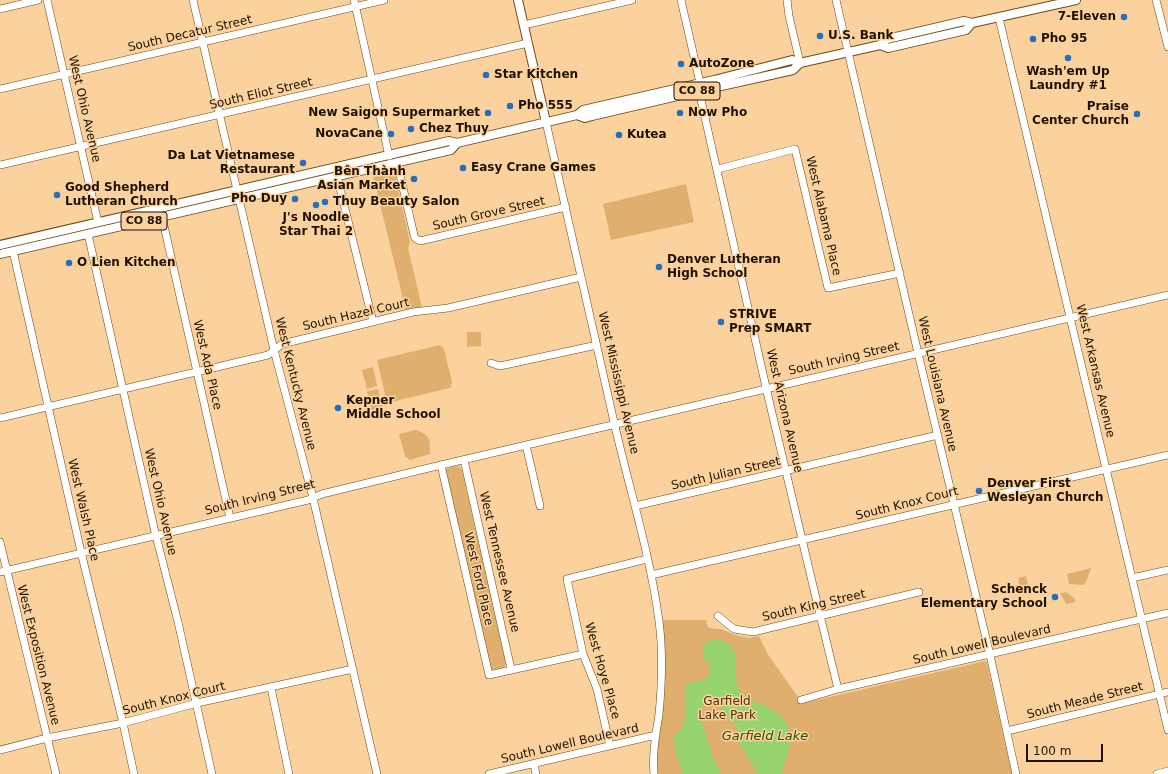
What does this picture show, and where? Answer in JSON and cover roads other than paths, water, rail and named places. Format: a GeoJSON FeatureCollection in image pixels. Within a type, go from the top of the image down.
{"type":"FeatureCollection","features":[{"type":"Feature","properties":{"kind":"main road","name":"West Mississippi Avenue"},"geometry":{"type":"LineString","coordinates":[[518,0],[546,122]]}},
{"type":"Feature","properties":{"kind":"main road","name":"CO 88"},"geometry":{"type":"LineString","coordinates":[[0,245],[449,141],[456,143],[577,115],[585,118],[700,87],[793,70],[800,63],[880,45],[887,39],[964,20],[972,23],[999,18],[1040,4],[1076,0]]}},
{"type":"Feature","properties":{"kind":"main road","name":"CO 88"},"geometry":{"type":"LineString","coordinates":[[0,254],[451,150],[456,143]]}},
{"type":"Feature","properties":{"kind":"street"},"geometry":{"type":"LineString","coordinates":[[0,9],[38,0]]}},
{"type":"Feature","properties":{"kind":"street","name":"West Ohio Avenue"},"geometry":{"type":"LineString","coordinates":[[47,0],[98,222]]}},
{"type":"Feature","properties":{"kind":"street","name":"West Kentucky Avenue"},"geometry":{"type":"LineString","coordinates":[[193,0],[274,350],[314,498],[377,774]]}},
{"type":"Feature","properties":{"kind":"street","name":"South Decatur Street"},"geometry":{"type":"LineString","coordinates":[[0,89],[203,42],[354,3],[384,0]]}},
{"type":"Feature","properties":{"kind":"street"},"geometry":{"type":"LineString","coordinates":[[524,26],[632,0]]}},
{"type":"Feature","properties":{"kind":"street","name":"West Arizona Avenue"},"geometry":{"type":"LineString","coordinates":[[681,0],[767,388],[838,689]]}},
{"type":"Feature","properties":{"kind":"street"},"geometry":{"type":"LineString","coordinates":[[787,0],[789,16],[800,63]]}},
{"type":"Feature","properties":{"kind":"street","name":"West Louisiana Avenue"},"geometry":{"type":"LineString","coordinates":[[836,0],[990,655],[1016,774]]}},
{"type":"Feature","properties":{"kind":"street"},"geometry":{"type":"LineString","coordinates":[[1156,0],[1168,47]]}},
{"type":"Feature","properties":{"kind":"street"},"geometry":{"type":"LineString","coordinates":[[354,3],[389,156]]}},
{"type":"Feature","properties":{"kind":"street","name":"West Arkansas Avenue"},"geometry":{"type":"LineString","coordinates":[[999,18],[1168,730]]}},
{"type":"Feature","properties":{"kind":"street","name":"South Eliot Street"},"geometry":{"type":"LineString","coordinates":[[0,165],[528,43]]}},
{"type":"Feature","properties":{"kind":"street","name":"West Mississippi Avenue"},"geometry":{"type":"LineString","coordinates":[[546,122],[651,575],[659,622],[661,690],[654,753],[654,774]]}},
{"type":"Feature","properties":{"kind":"street","name":"West Alabama Place"},"geometry":{"type":"LineString","coordinates":[[718,169],[795,149],[828,288],[900,273]]}},
{"type":"Feature","properties":{"kind":"street","name":"South Grove Street"},"geometry":{"type":"LineString","coordinates":[[396,162],[414,235],[417,240],[420,241],[566,207]]}},
{"type":"Feature","properties":{"kind":"street"},"geometry":{"type":"LineString","coordinates":[[337,176],[373,322]]}},
{"type":"Feature","properties":{"kind":"street","name":"West Ada Place"},"geometry":{"type":"LineString","coordinates":[[162,217],[230,518]]}},
{"type":"Feature","properties":{"kind":"street","name":"West Ohio Avenue"},"geometry":{"type":"LineString","coordinates":[[88,234],[122,389],[178,622],[212,774]]}},
{"type":"Feature","properties":{"kind":"street","name":"West Walsh Place"},"geometry":{"type":"LineString","coordinates":[[13,251],[81,552],[134,774]]}},
{"type":"Feature","properties":{"kind":"street","name":"South Hazel Court"},"geometry":{"type":"LineString","coordinates":[[0,418],[268,355],[282,344],[414,312],[448,308],[581,277]]}},
{"type":"Feature","properties":{"kind":"street","name":"South Irving Street"},"geometry":{"type":"LineString","coordinates":[[3,571],[308,500],[322,494],[441,465],[1168,295]]}},
{"type":"Feature","properties":{"kind":"street"},"geometry":{"type":"LineString","coordinates":[[491,363],[500,366],[597,345]]}},
{"type":"Feature","properties":{"kind":"street","name":"South Julian Street"},"geometry":{"type":"LineString","coordinates":[[635,506],[938,435]]}},
{"type":"Feature","properties":{"kind":"street"},"geometry":{"type":"LineString","coordinates":[[526,445],[540,506]]}},
{"type":"Feature","properties":{"kind":"street","name":"South Knox Court"},"geometry":{"type":"LineString","coordinates":[[651,575],[1168,455]]}},
{"type":"Feature","properties":{"kind":"street","name":"West Tennessee Avenue"},"geometry":{"type":"LineString","coordinates":[[464,460],[511,669]]}},
{"type":"Feature","properties":{"kind":"street","name":"West Ford Place"},"geometry":{"type":"LineString","coordinates":[[441,465],[489,675],[511,669]]}},
{"type":"Feature","properties":{"kind":"street","name":"West Exposition Avenue"},"geometry":{"type":"LineString","coordinates":[[0,542],[3,571],[56,774]]}},
{"type":"Feature","properties":{"kind":"street","name":"West Hoye Place"},"geometry":{"type":"LineString","coordinates":[[610,746],[597,689],[583,654],[567,579],[647,559]]}},
{"type":"Feature","properties":{"kind":"street"},"geometry":{"type":"LineString","coordinates":[[1132,578],[1168,570]]}},
{"type":"Feature","properties":{"kind":"street","name":"South King Street"},"geometry":{"type":"LineString","coordinates":[[718,616],[734,629],[753,632],[918,592]]}},
{"type":"Feature","properties":{"kind":"street","name":"South Lowell Boulevard"},"geometry":{"type":"LineString","coordinates":[[801,700],[838,689],[1168,613]]}},
{"type":"Feature","properties":{"kind":"street"},"geometry":{"type":"LineString","coordinates":[[511,669],[583,654]]}},
{"type":"Feature","properties":{"kind":"street","name":"South Knox Court"},"geometry":{"type":"LineString","coordinates":[[0,750],[353,669]]}},
{"type":"Feature","properties":{"kind":"street"},"geometry":{"type":"LineString","coordinates":[[271,688],[289,774]]}},
{"type":"Feature","properties":{"kind":"street","name":"South Meade Street"},"geometry":{"type":"LineString","coordinates":[[1007,731],[1168,692]]}},
{"type":"Feature","properties":{"kind":"street","name":"South Lowell Boulevard"},"geometry":{"type":"LineString","coordinates":[[489,774],[656,736]]}},
{"type":"Feature","properties":{"kind":"street"},"geometry":{"type":"LineString","coordinates":[[534,764],[536,774]]}},
{"type":"Feature","properties":{"kind":"street"},"geometry":{"type":"LineString","coordinates":[[1157,774],[1168,771]]}},
{"type":"Feature","properties":{"kind":"water","name":"Garfield Lake"},"geometry":{"type":"Polygon","coordinates":[[[717,639],[729,644],[733,649],[736,660],[737,685],[742,694],[750,700],[775,711],[783,718],[787,726],[790,734],[790,743],[781,774],[758,774],[739,743],[739,732],[734,722],[725,715],[714,698],[708,698],[702,705],[699,713],[713,758],[721,774],[683,774],[675,751],[674,737],[684,724],[686,714],[686,684],[704,680],[710,674],[710,665],[704,659],[702,648],[708,641],[717,639]]]}},
{"type":"Feature","properties":{"kind":"place","name":"7-Eleven"},"geometry":{"type":"Point","coordinates":[1124,17]}},
{"type":"Feature","properties":{"kind":"place","name":"U.S. Bank"},"geometry":{"type":"Point","coordinates":[820,36]}},
{"type":"Feature","properties":{"kind":"place","name":"Pho 95"},"geometry":{"type":"Point","coordinates":[1033,39]}},
{"type":"Feature","properties":{"kind":"place","name":"Wash'em Up Laundry #1"},"geometry":{"type":"Point","coordinates":[1068,58]}},
{"type":"Feature","properties":{"kind":"place","name":"AutoZone"},"geometry":{"type":"Point","coordinates":[681,64]}},
{"type":"Feature","properties":{"kind":"place","name":"Star Kitchen"},"geometry":{"type":"Point","coordinates":[486,75]}},
{"type":"Feature","properties":{"kind":"place","name":"Pho 555"},"geometry":{"type":"Point","coordinates":[510,106]}},
{"type":"Feature","properties":{"kind":"place","name":"New Saigon Supermarket"},"geometry":{"type":"Point","coordinates":[488,113]}},
{"type":"Feature","properties":{"kind":"place","name":"Now Pho"},"geometry":{"type":"Point","coordinates":[680,113]}},
{"type":"Feature","properties":{"kind":"place","name":"Praise Center Church"},"geometry":{"type":"Point","coordinates":[1137,114]}},
{"type":"Feature","properties":{"kind":"place","name":"Chez Thuy"},"geometry":{"type":"Point","coordinates":[411,129]}},
{"type":"Feature","properties":{"kind":"place","name":"NovaCane"},"geometry":{"type":"Point","coordinates":[391,134]}},
{"type":"Feature","properties":{"kind":"place","name":"Kutea"},"geometry":{"type":"Point","coordinates":[619,135]}},
{"type":"Feature","properties":{"kind":"place","name":"Da Lat Vietnamese Restaurant"},"geometry":{"type":"Point","coordinates":[303,163]}},
{"type":"Feature","properties":{"kind":"place","name":"Easy Crane Games"},"geometry":{"type":"Point","coordinates":[463,168]}},
{"type":"Feature","properties":{"kind":"place","name":"Bên Thành Asian Market"},"geometry":{"type":"Point","coordinates":[414,179]}},
{"type":"Feature","properties":{"kind":"place","name":"Good Shepherd Lutheran Church"},"geometry":{"type":"Point","coordinates":[57,195]}},
{"type":"Feature","properties":{"kind":"place","name":"Pho Duy"},"geometry":{"type":"Point","coordinates":[295,199]}},
{"type":"Feature","properties":{"kind":"place","name":"Thuy Beauty Salon"},"geometry":{"type":"Point","coordinates":[325,202]}},
{"type":"Feature","properties":{"kind":"place","name":"J's Noodle Star Thai 2"},"geometry":{"type":"Point","coordinates":[316,205]}},
{"type":"Feature","properties":{"kind":"place","name":"O Lien Kitchen"},"geometry":{"type":"Point","coordinates":[69,263]}},
{"type":"Feature","properties":{"kind":"place","name":"Denver Lutheran High School"},"geometry":{"type":"Point","coordinates":[659,267]}},
{"type":"Feature","properties":{"kind":"place","name":"STRIVE Prep SMART"},"geometry":{"type":"Point","coordinates":[721,322]}},
{"type":"Feature","properties":{"kind":"place","name":"Kepner Middle School"},"geometry":{"type":"Point","coordinates":[338,408]}},
{"type":"Feature","properties":{"kind":"place","name":"Denver First Wesleyan Church"},"geometry":{"type":"Point","coordinates":[979,491]}},
{"type":"Feature","properties":{"kind":"place","name":"Schenck Elementary School"},"geometry":{"type":"Point","coordinates":[1055,597]}},
{"type":"Feature","properties":{"kind":"park label","name":"Garfield Lake Park"},"geometry":{"type":"Point","coordinates":[727,709]}}]}
